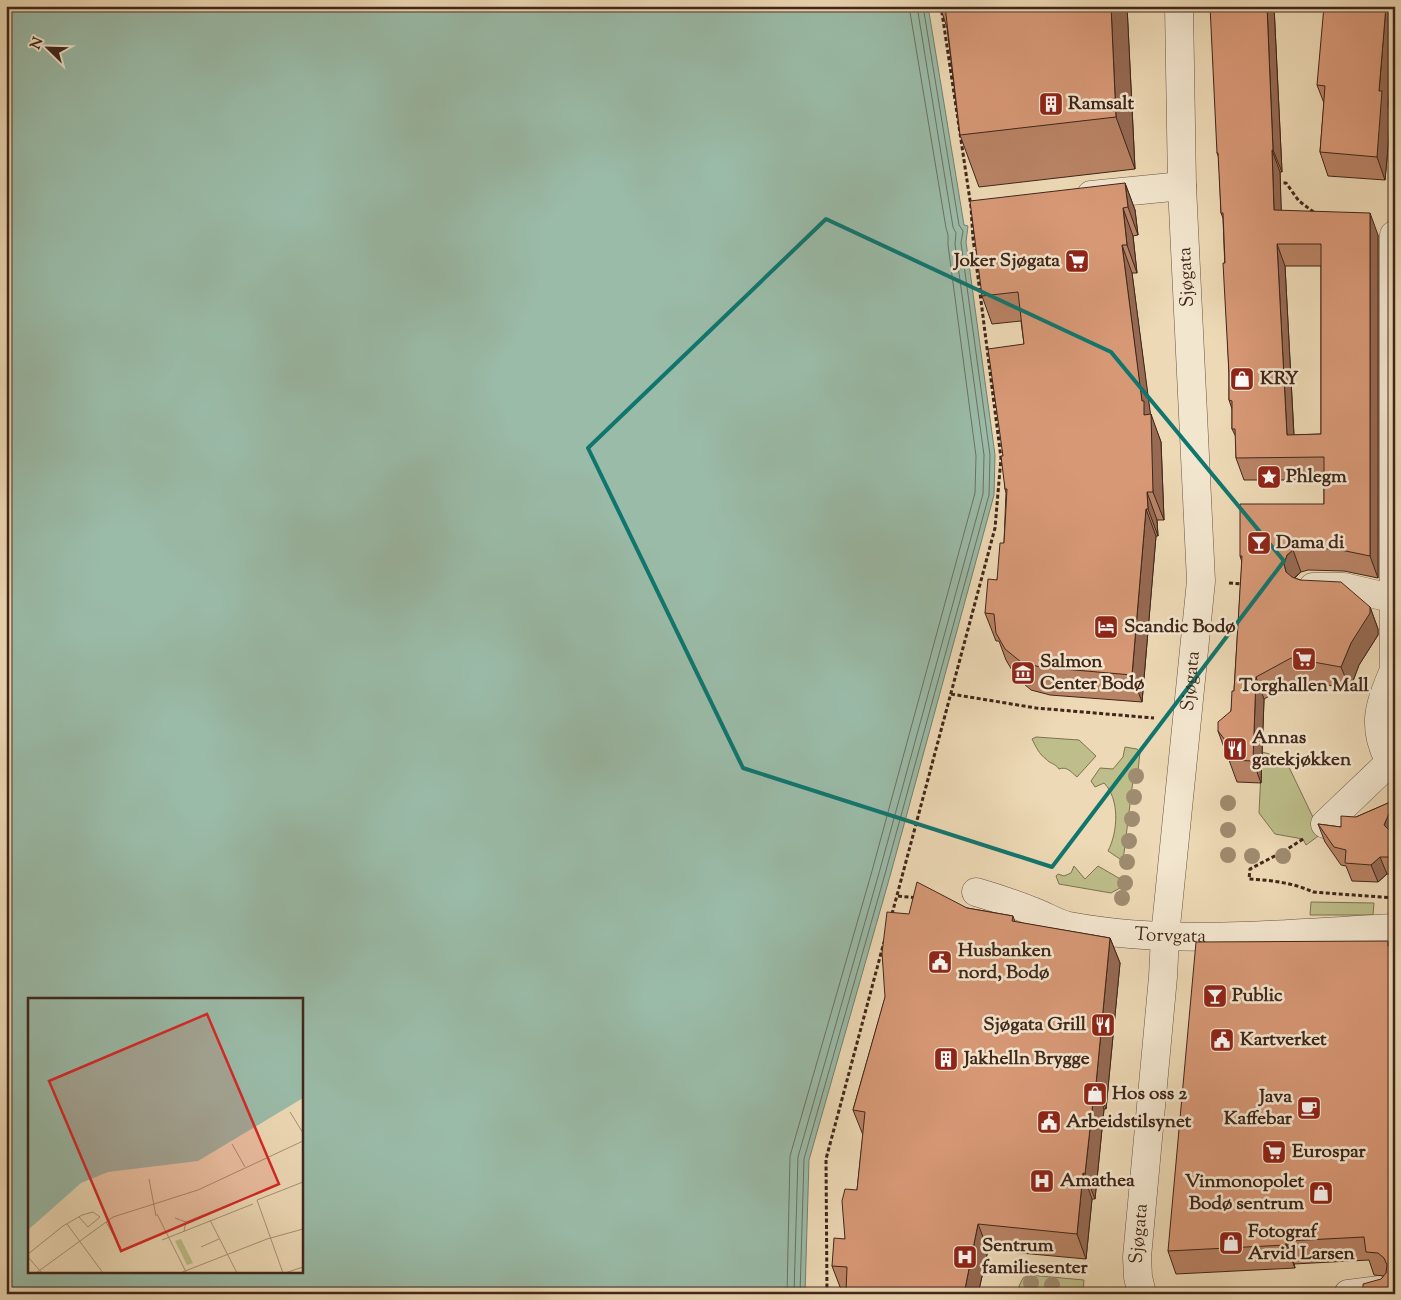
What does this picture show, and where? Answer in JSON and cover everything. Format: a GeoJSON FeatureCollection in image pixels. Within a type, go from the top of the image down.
{"type":"FeatureCollection","features":[{"type":"Feature","properties":{"kind":"street","name":"Sjøgata"},"geometry":{"type":"LineString","coordinates":[[1142,1294],[1136,1257],[1163,977],[1165,936],[1201,581],[1182,186],[1179,6]]}},
{"type":"Feature","properties":{"kind":"street"},"geometry":{"type":"LineString","coordinates":[[1071,197],[1182,186]]}},
{"type":"Feature","properties":{"kind":"street"},"geometry":{"type":"LineString","coordinates":[[1314,831],[1392,765],[1383,750],[1378,719],[1381,700],[1394,670],[1394,235]]}},
{"type":"Feature","properties":{"kind":"street"},"geometry":{"type":"LineString","coordinates":[[1308,586],[1344,587],[1394,599]]}},
{"type":"Feature","properties":{"kind":"street","name":"Torvgata"},"geometry":{"type":"LineString","coordinates":[[976,892],[1066,925],[1129,934],[1249,936],[1395,928]]}},
{"type":"Feature","properties":{"kind":"street"},"geometry":{"type":"LineString","coordinates":[[1249,936],[1258,949],[1365,949]]}},
{"type":"Feature","properties":{"kind":"street"},"geometry":{"type":"LineString","coordinates":[[1348,1294],[1380,1290]]}},
{"type":"Feature","properties":{"kind":"path"},"geometry":{"type":"LineString","coordinates":[[889,922],[898,896],[995,528],[1001,458],[973,238],[971,208],[941,6]]}},
{"type":"Feature","properties":{"kind":"path"},"geometry":{"type":"LineString","coordinates":[[1268,184],[1286,183],[1298,201],[1323,218]]}},
{"type":"Feature","properties":{"kind":"path"},"geometry":{"type":"LineString","coordinates":[[971,208],[977,207]]}},
{"type":"Feature","properties":{"kind":"path"},"geometry":{"type":"LineString","coordinates":[[1222,583],[1247,584]]}},
{"type":"Feature","properties":{"kind":"path"},"geometry":{"type":"LineString","coordinates":[[951,694],[1036,708],[1154,718]]}},
{"type":"Feature","properties":{"kind":"path"},"geometry":{"type":"LineString","coordinates":[[1314,831],[1286,850],[1250,869],[1249,878],[1302,887],[1313,892],[1395,898]]}},
{"type":"Feature","properties":{"kind":"path"},"geometry":{"type":"LineString","coordinates":[[898,896],[922,899]]}},
{"type":"Feature","properties":{"kind":"path"},"geometry":{"type":"LineString","coordinates":[[827,1294],[826,1159],[884,941]]}},
{"type":"Feature","properties":{"kind":"highlighted area"},"geometry":{"type":"Polygon","coordinates":[[[826,219],[1111,352],[1284,561],[1052,867],[743,768],[588,448],[826,219]]]}},
{"type":"Feature","properties":{"kind":"green space"},"geometry":{"type":"Polygon","coordinates":[[[1036,737],[1079,740],[1096,756],[1077,777],[1071,771],[1059,769],[1049,762],[1038,750],[1032,739],[1036,737]]]}},
{"type":"Feature","properties":{"kind":"green space"},"geometry":{"type":"Polygon","coordinates":[[[1125,747],[1137,749],[1140,752],[1138,771],[1134,772],[1123,861],[1108,851],[1114,835],[1116,816],[1113,798],[1104,783],[1095,787],[1091,781],[1100,768],[1113,769],[1123,757],[1125,747]]]}},
{"type":"Feature","properties":{"kind":"green space"},"geometry":{"type":"Polygon","coordinates":[[[1262,752],[1281,757],[1287,763],[1321,834],[1306,845],[1303,839],[1275,834],[1259,813],[1262,752]]]}},
{"type":"Feature","properties":{"kind":"green space"},"geometry":{"type":"Polygon","coordinates":[[[1074,866],[1085,879],[1098,866],[1122,880],[1120,888],[1111,893],[1059,884],[1056,876],[1058,874],[1064,876],[1071,873],[1074,866]]]}},
{"type":"Feature","properties":{"kind":"green space"},"geometry":{"type":"Polygon","coordinates":[[[1311,902],[1374,903],[1373,915],[1310,915],[1311,902]]]}},
{"type":"Feature","properties":{"kind":"green space"},"geometry":{"type":"Polygon","coordinates":[[[1029,1275],[1084,1280],[1083,1294],[1021,1294],[1019,1286],[1023,1278],[1029,1275]]]}},
{"type":"Feature","properties":{"kind":"water"},"geometry":{"type":"Polygon","coordinates":[[[6,6],[928,6],[964,225],[968,226],[966,242],[995,455],[994,495],[890,876],[809,1160],[805,1294],[6,1294],[6,6]]]}},
{"type":"Feature","properties":{"kind":"building","name":"Ramsalt"},"geometry":{"type":"Polygon","coordinates":[[[945,6],[1111,6],[1116,117],[960,135],[945,6]]]}},
{"type":"Feature","properties":{"kind":"building"},"geometry":{"type":"Polygon","coordinates":[[[1210,6],[1267,6],[1274,210],[1370,213],[1370,556],[1336,549],[1300,548],[1293,550],[1287,555],[1284,564],[1286,572],[1300,580],[1341,582],[1370,607],[1370,613],[1351,643],[1341,667],[1291,658],[1256,677],[1253,761],[1229,760],[1229,745],[1218,731],[1218,722],[1231,711],[1232,691],[1234,691],[1242,556],[1240,556],[1240,504],[1324,504],[1324,457],[1236,458],[1235,429],[1232,429],[1232,401],[1229,400],[1223,263],[1225,263],[1223,213],[1221,213],[1210,6]],[[1277,244],[1287,435],[1321,434],[1321,244],[1277,244]]]}},
{"type":"Feature","properties":{"kind":"building"},"geometry":{"type":"Polygon","coordinates":[[[1324,6],[1386,6],[1379,91],[1382,91],[1377,157],[1320,152],[1325,86],[1317,85],[1324,6]]]}},
{"type":"Feature","properties":{"kind":"building"},"geometry":{"type":"Polygon","coordinates":[[[1125,183],[1128,207],[1123,208],[1127,245],[1122,245],[1142,401],[1144,401],[1144,415],[1151,414],[1153,492],[1147,492],[1148,509],[1146,509],[1132,675],[1040,667],[1021,662],[1005,649],[996,633],[994,614],[985,613],[988,579],[997,580],[1000,543],[1004,543],[1007,489],[1005,489],[1001,456],[1003,456],[988,349],[1024,344],[1018,292],[982,296],[970,201],[1125,183]]]}},
{"type":"Feature","properties":{"kind":"building"},"geometry":{"type":"Polygon","coordinates":[[[1395,800],[1384,825],[1390,831],[1391,857],[1380,857],[1371,865],[1345,863],[1346,850],[1334,847],[1318,824],[1341,827],[1341,816],[1356,817],[1395,800]]]}},
{"type":"Feature","properties":{"kind":"building"},"geometry":{"type":"Polygon","coordinates":[[[917,882],[967,908],[1013,916],[1012,921],[1110,938],[1096,1084],[1085,1174],[1083,1173],[1077,1234],[978,1224],[964,1294],[854,1294],[854,1291],[846,1291],[847,1267],[832,1266],[834,1238],[845,1239],[842,1201],[845,1189],[857,1190],[865,1112],[853,1110],[885,997],[882,953],[887,912],[909,914],[917,882]]]}},
{"type":"Feature","properties":{"kind":"building"},"geometry":{"type":"Polygon","coordinates":[[[1388,941],[1388,946],[1395,946],[1395,1294],[1363,1294],[1363,1284],[1381,1279],[1386,1273],[1387,1265],[1384,1258],[1378,1253],[1366,1252],[1364,1237],[1286,1241],[1286,1245],[1168,1251],[1196,942],[1388,941]]]}},
{"type":"Feature","properties":{"kind":"place","name":"Ramsalt"},"geometry":{"type":"Point","coordinates":[1051,104]}},
{"type":"Feature","properties":{"kind":"place","name":"Joker Sjøgata"},"geometry":{"type":"Point","coordinates":[1077,261]}},
{"type":"Feature","properties":{"kind":"place","name":"KRY"},"geometry":{"type":"Point","coordinates":[1242,379]}},
{"type":"Feature","properties":{"kind":"place","name":"Phlegm"},"geometry":{"type":"Point","coordinates":[1269,477]}},
{"type":"Feature","properties":{"kind":"place","name":"Dama di"},"geometry":{"type":"Point","coordinates":[1259,543]}},
{"type":"Feature","properties":{"kind":"place","name":"Scandic Bodø"},"geometry":{"type":"Point","coordinates":[1106,627]}},
{"type":"Feature","properties":{"kind":"place","name":"Torghallen Mall"},"geometry":{"type":"Point","coordinates":[1304,659]}},
{"type":"Feature","properties":{"kind":"place","name":"Salmon Center Bodø"},"geometry":{"type":"Point","coordinates":[1023,673]}},
{"type":"Feature","properties":{"kind":"place","name":"Annas gatekjøkken"},"geometry":{"type":"Point","coordinates":[1235,749]}},
{"type":"Feature","properties":{"kind":"place","name":"Husbanken nord, Bodø"},"geometry":{"type":"Point","coordinates":[940,962]}},
{"type":"Feature","properties":{"kind":"place","name":"Public"},"geometry":{"type":"Point","coordinates":[1215,996]}},
{"type":"Feature","properties":{"kind":"place","name":"Sjøgata Grill"},"geometry":{"type":"Point","coordinates":[1103,1025]}},
{"type":"Feature","properties":{"kind":"place","name":"Kartverket"},"geometry":{"type":"Point","coordinates":[1222,1040]}},
{"type":"Feature","properties":{"kind":"place","name":"Jakhelln Brygge"},"geometry":{"type":"Point","coordinates":[946,1059]}},
{"type":"Feature","properties":{"kind":"place","name":"Hos oss 2"},"geometry":{"type":"Point","coordinates":[1095,1094]}},
{"type":"Feature","properties":{"kind":"place","name":"Java Kaffebar"},"geometry":{"type":"Point","coordinates":[1309,1108]}},
{"type":"Feature","properties":{"kind":"place","name":"Arbeidstilsynet"},"geometry":{"type":"Point","coordinates":[1049,1122]}},
{"type":"Feature","properties":{"kind":"place","name":"Eurospar"},"geometry":{"type":"Point","coordinates":[1274,1152]}},
{"type":"Feature","properties":{"kind":"place","name":"Amathea"},"geometry":{"type":"Point","coordinates":[1042,1181]}},
{"type":"Feature","properties":{"kind":"place","name":"Vinmonopolet Bodø sentrum"},"geometry":{"type":"Point","coordinates":[1321,1193]}},
{"type":"Feature","properties":{"kind":"place","name":"Fotograf Arvid Larsen"},"geometry":{"type":"Point","coordinates":[1231,1243]}},
{"type":"Feature","properties":{"kind":"place","name":"Sentrum familiesenter"},"geometry":{"type":"Point","coordinates":[965,1257]}}]}
